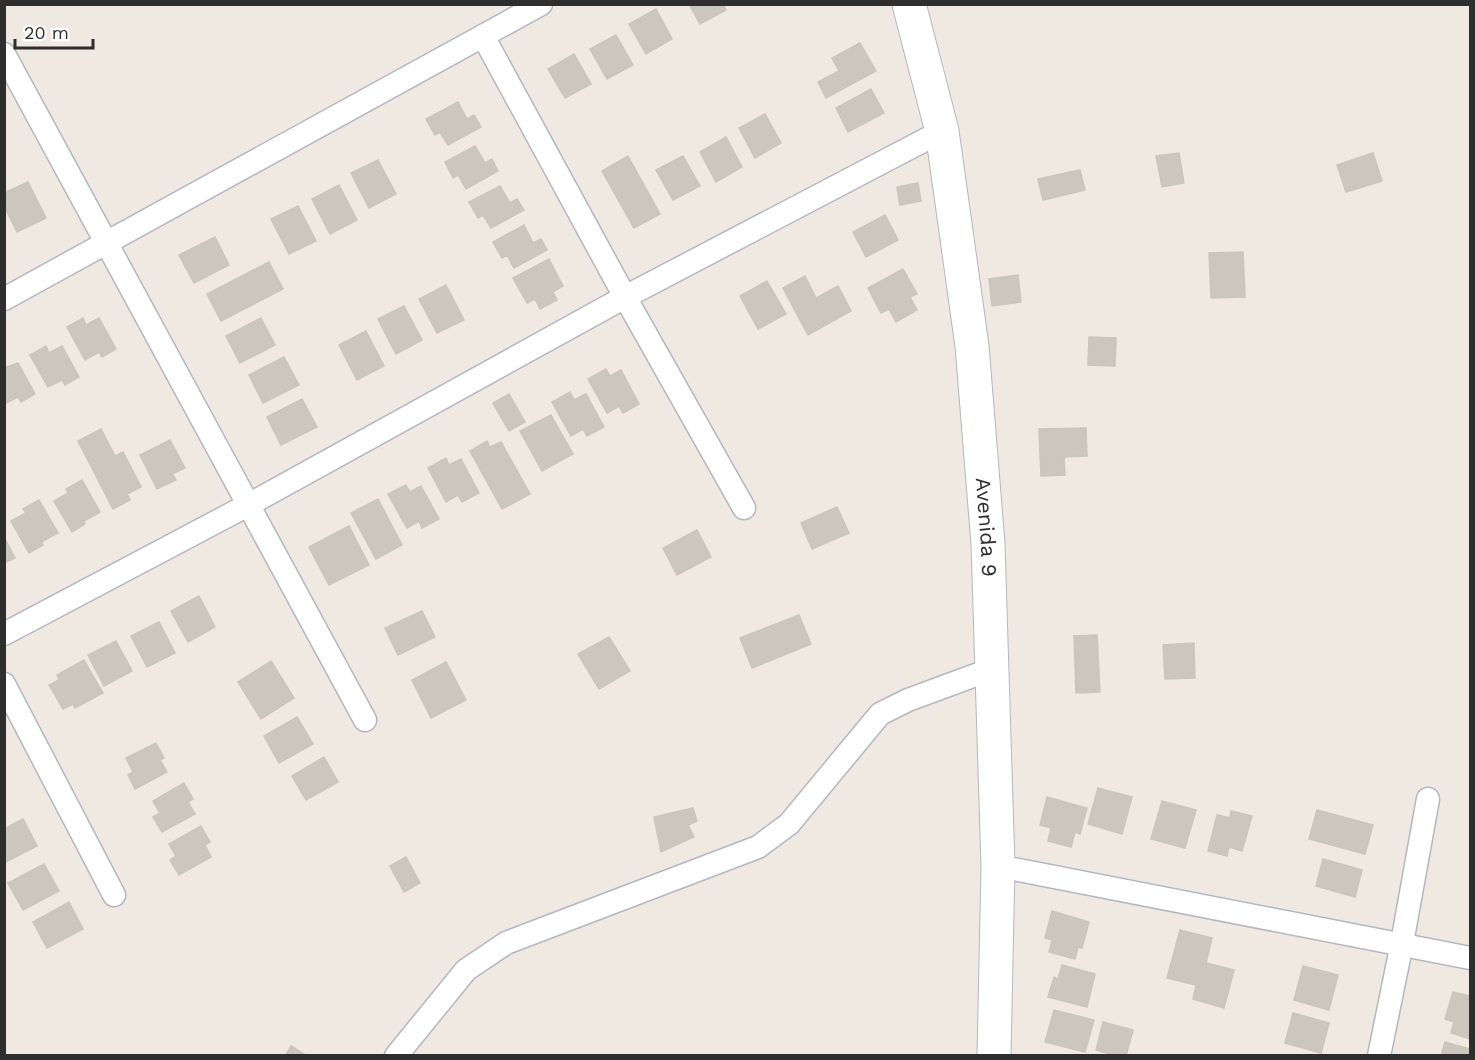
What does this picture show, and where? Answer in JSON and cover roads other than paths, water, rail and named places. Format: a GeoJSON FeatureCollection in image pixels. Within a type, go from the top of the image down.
{"type":"FeatureCollection","features":[{"type":"Feature","properties":{"kind":"main road","name":"Avenida 9"},"geometry":{"type":"LineString","coordinates":[[909,4],[942,131],[972,346],[988,544],[998,866],[994,1056]]}},
{"type":"Feature","properties":{"kind":"street"},"geometry":{"type":"LineString","coordinates":[[4,299],[541,4]]}},
{"type":"Feature","properties":{"kind":"street"},"geometry":{"type":"LineString","coordinates":[[483,36],[625,297],[744,508]]}},
{"type":"Feature","properties":{"kind":"street"},"geometry":{"type":"LineString","coordinates":[[4,54],[365,720]]}},
{"type":"Feature","properties":{"kind":"street"},"geometry":{"type":"LineString","coordinates":[[4,634],[248,505],[625,297],[942,131]]}},
{"type":"Feature","properties":{"kind":"street"},"geometry":{"type":"LineString","coordinates":[[396,1056],[466,970],[506,943],[758,847],[789,824],[880,714],[908,700],[992,669]]}},
{"type":"Feature","properties":{"kind":"street"},"geometry":{"type":"LineString","coordinates":[[4,684],[114,895]]}},
{"type":"Feature","properties":{"kind":"street"},"geometry":{"type":"LineString","coordinates":[[1379,1056],[1428,799]]}},
{"type":"Feature","properties":{"kind":"street"},"geometry":{"type":"LineString","coordinates":[[998,866],[1470,958]]}}]}
